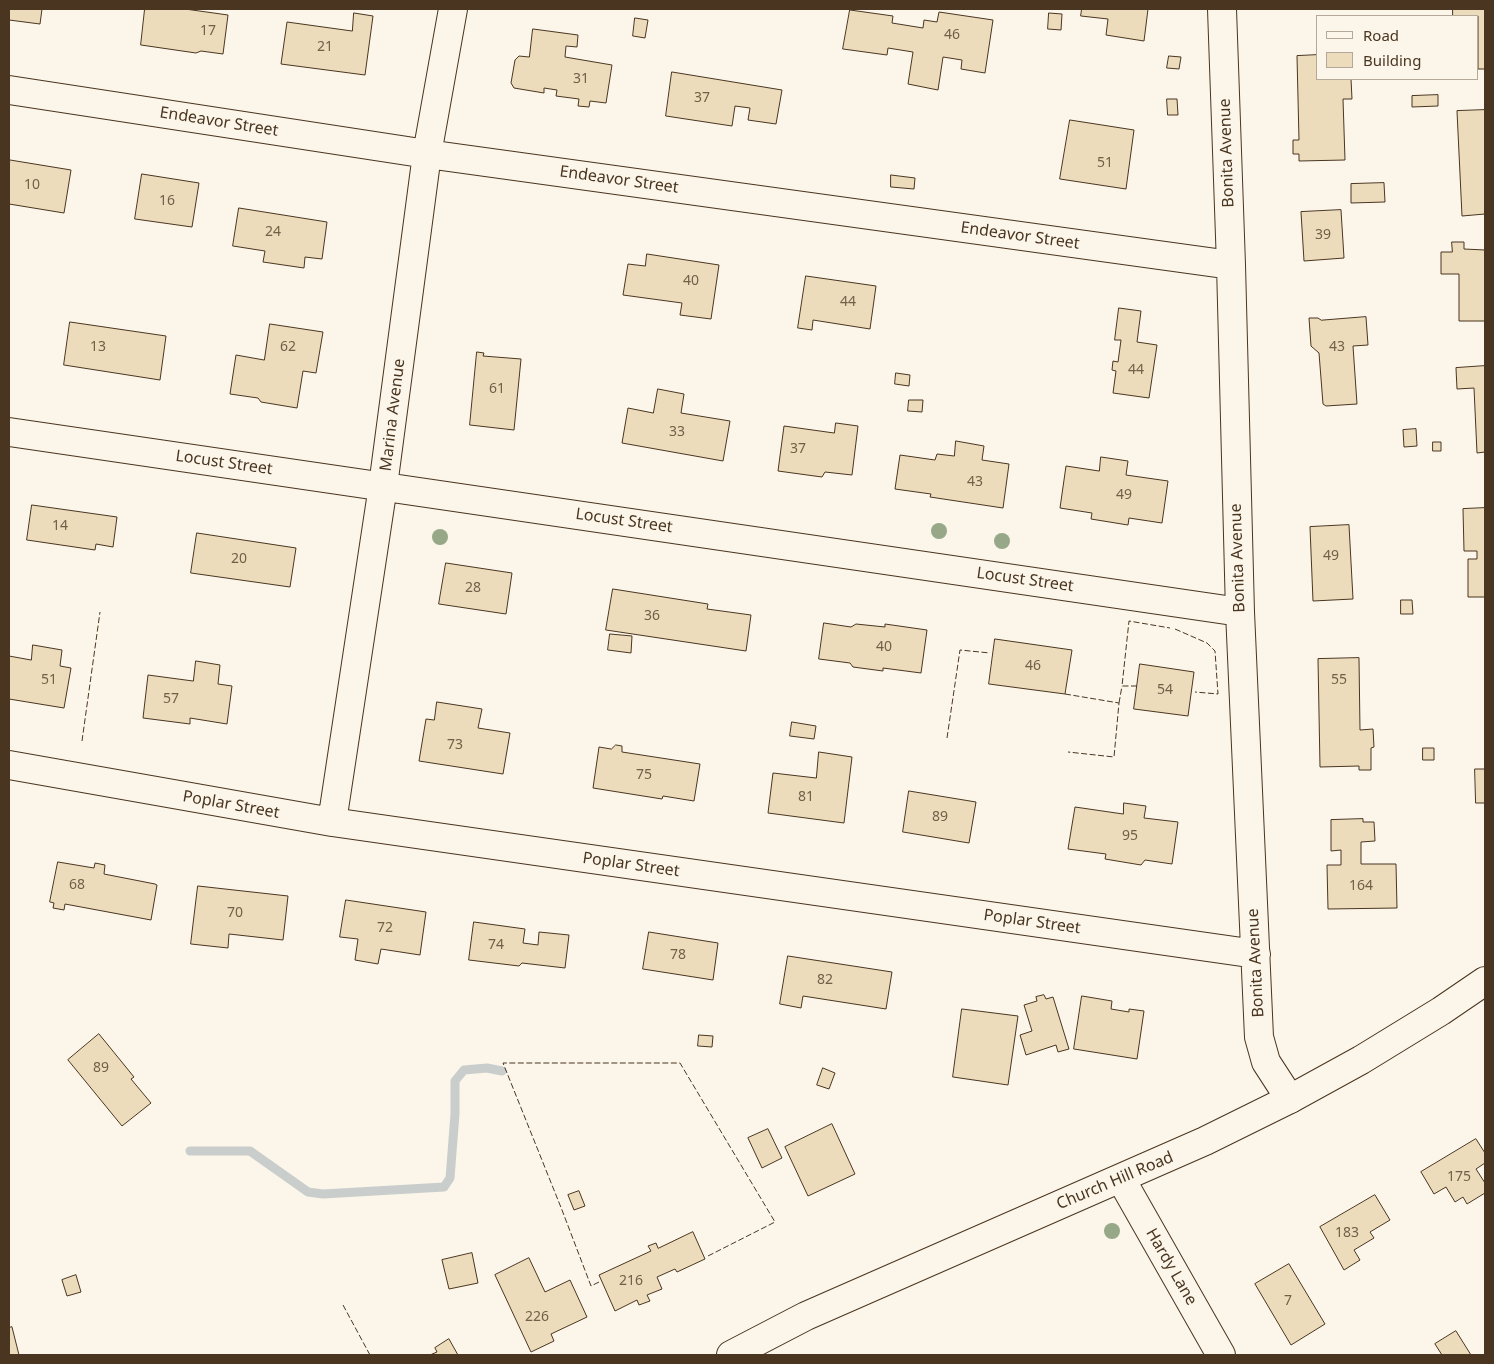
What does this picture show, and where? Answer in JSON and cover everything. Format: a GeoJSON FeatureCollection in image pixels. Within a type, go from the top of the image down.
{"type":"FeatureCollection","features":[{"type":"Feature","properties":{"kind":"street","name":"Marina Avenue"},"geometry":{"type":"LineString","coordinates":[[332,822],[383,486],[427,154],[453,9]]}},
{"type":"Feature","properties":{"kind":"street","name":"Bonita Avenue"},"geometry":{"type":"LineString","coordinates":[[1222,9],[1240,612],[1259,1037],[1266,1062],[1290,1100]]}},
{"type":"Feature","properties":{"kind":"street","name":"Endeavor Street"},"geometry":{"type":"LineString","coordinates":[[9,90],[427,154],[1231,265]]}},
{"type":"Feature","properties":{"kind":"street","name":"Locust Street"},"geometry":{"type":"LineString","coordinates":[[9,432],[1240,612]]}},
{"type":"Feature","properties":{"kind":"street","name":"Poplar Street"},"geometry":{"type":"LineString","coordinates":[[9,765],[332,822],[1256,954]]}},
{"type":"Feature","properties":{"kind":"street","name":"Church Hill Road"},"geometry":{"type":"LineString","coordinates":[[731,1355],[806,1316],[1121,1179],[1290,1100],[1361,1060],[1433,1016],[1485,981]]}},
{"type":"Feature","properties":{"kind":"street","name":"Hardy Lane"},"geometry":{"type":"LineString","coordinates":[[1121,1179],[1222,1355]]}},
{"type":"Feature","properties":{"kind":"building"},"geometry":{"type":"Polygon","coordinates":[[[9,9],[42,9],[40,24],[9,20],[9,9]]]}},
{"type":"Feature","properties":{"kind":"building"},"geometry":{"type":"Polygon","coordinates":[[[145,9],[185,9],[228,15],[223,54],[201,51],[196,53],[141,45],[145,9]]]}},
{"type":"Feature","properties":{"kind":"building"},"geometry":{"type":"Polygon","coordinates":[[[1082,9],[1148,9],[1144,41],[1106,35],[1108,19],[1081,16],[1082,9]]]}},
{"type":"Feature","properties":{"kind":"building"},"geometry":{"type":"Polygon","coordinates":[[[1453,9],[1485,9],[1485,69],[1479,69],[1479,15],[1453,15],[1453,9]]]}},
{"type":"Feature","properties":{"kind":"building"},"geometry":{"type":"Polygon","coordinates":[[[850,10],[893,16],[892,23],[923,28],[924,20],[937,22],[939,12],[993,20],[985,73],[961,69],[962,60],[943,57],[938,90],[908,84],[913,52],[888,48],[887,55],[843,49],[850,10]]]}},
{"type":"Feature","properties":{"kind":"building"},"geometry":{"type":"Polygon","coordinates":[[[354,13],[373,16],[365,75],[281,64],[287,22],[352,31],[354,13]]]}},
{"type":"Feature","properties":{"kind":"building"},"geometry":{"type":"Polygon","coordinates":[[[1049,13],[1062,14],[1061,30],[1048,29],[1049,13]]]}},
{"type":"Feature","properties":{"kind":"building"},"geometry":{"type":"Polygon","coordinates":[[[635,18],[648,20],[645,38],[633,36],[635,18]]]}},
{"type":"Feature","properties":{"kind":"building"},"geometry":{"type":"Polygon","coordinates":[[[533,29],[578,35],[577,47],[566,46],[565,57],[612,65],[606,103],[590,101],[589,107],[578,106],[579,99],[556,96],[557,90],[544,88],[544,93],[514,88],[511,83],[515,60],[519,56],[529,57],[533,29]]]}},
{"type":"Feature","properties":{"kind":"building"},"geometry":{"type":"Polygon","coordinates":[[[1316,55],[1316,80],[1351,80],[1352,99],[1343,99],[1345,160],[1299,161],[1299,154],[1293,154],[1293,140],[1299,140],[1297,56],[1316,55]]]}},
{"type":"Feature","properties":{"kind":"building"},"geometry":{"type":"Polygon","coordinates":[[[1169,56],[1181,57],[1179,69],[1167,68],[1169,56]]]}},
{"type":"Feature","properties":{"kind":"building"},"geometry":{"type":"Polygon","coordinates":[[[672,72],[782,90],[776,124],[748,120],[750,108],[735,106],[732,126],[666,116],[672,72]]]}},
{"type":"Feature","properties":{"kind":"building"},"geometry":{"type":"Polygon","coordinates":[[[1438,95],[1438,106],[1412,107],[1412,96],[1438,95]]]}},
{"type":"Feature","properties":{"kind":"building"},"geometry":{"type":"Polygon","coordinates":[[[1167,99],[1177,99],[1178,115],[1168,115],[1167,99]]]}},
{"type":"Feature","properties":{"kind":"building"},"geometry":{"type":"Polygon","coordinates":[[[1485,110],[1485,214],[1462,216],[1457,111],[1485,110]]]}},
{"type":"Feature","properties":{"kind":"building"},"geometry":{"type":"Polygon","coordinates":[[[1070,120],[1134,130],[1126,189],[1060,179],[1070,120]]]}},
{"type":"Feature","properties":{"kind":"building"},"geometry":{"type":"Polygon","coordinates":[[[10,160],[71,170],[64,213],[9,204],[10,160]]]}},
{"type":"Feature","properties":{"kind":"building"},"geometry":{"type":"Polygon","coordinates":[[[142,174],[199,183],[192,227],[135,219],[142,174]]]}},
{"type":"Feature","properties":{"kind":"building"},"geometry":{"type":"Polygon","coordinates":[[[891,175],[915,178],[914,189],[891,187],[891,175]]]}},
{"type":"Feature","properties":{"kind":"building"},"geometry":{"type":"Polygon","coordinates":[[[1384,183],[1385,202],[1351,203],[1351,184],[1384,183]]]}},
{"type":"Feature","properties":{"kind":"building"},"geometry":{"type":"Polygon","coordinates":[[[239,208],[327,222],[322,259],[305,257],[304,268],[263,262],[265,251],[233,246],[239,208]]]}},
{"type":"Feature","properties":{"kind":"building"},"geometry":{"type":"Polygon","coordinates":[[[1341,210],[1344,258],[1304,261],[1301,212],[1341,210]]]}},
{"type":"Feature","properties":{"kind":"building"},"geometry":{"type":"Polygon","coordinates":[[[1452,242],[1464,242],[1464,249],[1485,250],[1485,321],[1459,321],[1459,274],[1441,274],[1441,252],[1452,252],[1452,242]]]}},
{"type":"Feature","properties":{"kind":"building"},"geometry":{"type":"Polygon","coordinates":[[[647,254],[719,265],[711,319],[680,315],[682,303],[623,295],[628,264],[645,266],[647,254]]]}},
{"type":"Feature","properties":{"kind":"building"},"geometry":{"type":"Polygon","coordinates":[[[806,276],[876,286],[870,329],[813,320],[812,330],[798,328],[806,276]]]}},
{"type":"Feature","properties":{"kind":"building"},"geometry":{"type":"Polygon","coordinates":[[[1119,308],[1141,311],[1137,342],[1157,345],[1149,398],[1113,393],[1116,371],[1112,370],[1113,361],[1118,362],[1121,340],[1115,340],[1119,308]]]}},
{"type":"Feature","properties":{"kind":"building"},"geometry":{"type":"Polygon","coordinates":[[[1366,317],[1368,345],[1353,346],[1357,404],[1326,406],[1323,404],[1319,353],[1311,346],[1309,318],[1321,320],[1366,317]]]}},
{"type":"Feature","properties":{"kind":"building"},"geometry":{"type":"Polygon","coordinates":[[[70,322],[166,336],[160,380],[64,365],[70,322]]]}},
{"type":"Feature","properties":{"kind":"building"},"geometry":{"type":"Polygon","coordinates":[[[270,324],[323,332],[316,373],[303,371],[297,408],[261,402],[258,398],[230,394],[236,355],[264,360],[270,324]]]}},
{"type":"Feature","properties":{"kind":"building"},"geometry":{"type":"Polygon","coordinates":[[[477,352],[484,353],[483,356],[521,359],[514,430],[470,425],[477,352]]]}},
{"type":"Feature","properties":{"kind":"building"},"geometry":{"type":"Polygon","coordinates":[[[1485,366],[1485,452],[1477,453],[1474,388],[1457,389],[1456,368],[1485,366]]]}},
{"type":"Feature","properties":{"kind":"building"},"geometry":{"type":"Polygon","coordinates":[[[896,373],[910,375],[909,386],[895,384],[896,373]]]}},
{"type":"Feature","properties":{"kind":"building"},"geometry":{"type":"Polygon","coordinates":[[[658,389],[684,394],[681,413],[730,421],[723,461],[622,443],[628,408],[653,413],[658,389]]]}},
{"type":"Feature","properties":{"kind":"building"},"geometry":{"type":"Polygon","coordinates":[[[909,400],[923,400],[922,412],[908,411],[909,400]]]}},
{"type":"Feature","properties":{"kind":"building"},"geometry":{"type":"Polygon","coordinates":[[[836,423],[858,426],[852,475],[825,472],[822,477],[778,471],[784,426],[834,433],[836,423]]]}},
{"type":"Feature","properties":{"kind":"building"},"geometry":{"type":"Polygon","coordinates":[[[1416,429],[1417,446],[1404,447],[1403,430],[1416,429]]]}},
{"type":"Feature","properties":{"kind":"building"},"geometry":{"type":"Polygon","coordinates":[[[956,441],[984,446],[982,460],[1009,464],[1003,508],[930,497],[931,494],[895,489],[900,455],[935,460],[937,454],[954,456],[956,441]]]}},
{"type":"Feature","properties":{"kind":"building"},"geometry":{"type":"Polygon","coordinates":[[[1433,442],[1441,442],[1441,451],[1433,451],[1433,442]]]}},
{"type":"Feature","properties":{"kind":"building"},"geometry":{"type":"Polygon","coordinates":[[[1101,457],[1128,461],[1126,475],[1168,481],[1162,523],[1129,518],[1128,525],[1091,519],[1092,513],[1060,508],[1066,466],[1099,471],[1101,457]]]}},
{"type":"Feature","properties":{"kind":"building"},"geometry":{"type":"Polygon","coordinates":[[[32,505],[117,517],[113,547],[96,544],[95,550],[27,540],[32,505]]]}},
{"type":"Feature","properties":{"kind":"building"},"geometry":{"type":"Polygon","coordinates":[[[1485,508],[1485,597],[1468,597],[1468,559],[1477,559],[1477,551],[1464,551],[1463,509],[1485,508]]]}},
{"type":"Feature","properties":{"kind":"building"},"geometry":{"type":"Polygon","coordinates":[[[1349,525],[1353,599],[1313,601],[1310,527],[1349,525]]]}},
{"type":"Feature","properties":{"kind":"building"},"geometry":{"type":"Polygon","coordinates":[[[197,533],[296,548],[290,587],[191,573],[197,533]]]}},
{"type":"Feature","properties":{"kind":"building"},"geometry":{"type":"Polygon","coordinates":[[[446,563],[512,573],[506,614],[439,604],[446,563]]]}},
{"type":"Feature","properties":{"kind":"building"},"geometry":{"type":"Polygon","coordinates":[[[613,589],[708,604],[707,609],[751,615],[746,651],[606,630],[613,589]]]}},
{"type":"Feature","properties":{"kind":"building"},"geometry":{"type":"Polygon","coordinates":[[[1401,600],[1412,600],[1413,614],[1401,614],[1401,600]]]}},
{"type":"Feature","properties":{"kind":"building"},"geometry":{"type":"Polygon","coordinates":[[[824,623],[851,627],[856,624],[885,627],[885,624],[927,630],[921,673],[883,668],[883,671],[853,667],[850,663],[819,659],[824,623]]]}},
{"type":"Feature","properties":{"kind":"building"},"geometry":{"type":"Polygon","coordinates":[[[610,634],[632,636],[631,653],[608,650],[610,634]]]}},
{"type":"Feature","properties":{"kind":"building"},"geometry":{"type":"Polygon","coordinates":[[[995,639],[1072,650],[1065,694],[989,684],[995,639]]]}},
{"type":"Feature","properties":{"kind":"building"},"geometry":{"type":"Polygon","coordinates":[[[33,645],[62,650],[60,666],[71,668],[64,708],[9,699],[9,656],[31,660],[33,645]]]}},
{"type":"Feature","properties":{"kind":"building"},"geometry":{"type":"Polygon","coordinates":[[[1359,658],[1360,730],[1373,729],[1374,747],[1371,748],[1371,770],[1359,770],[1359,766],[1320,767],[1318,659],[1359,658]]]}},
{"type":"Feature","properties":{"kind":"building"},"geometry":{"type":"Polygon","coordinates":[[[196,661],[220,665],[218,684],[232,686],[227,724],[190,718],[190,724],[143,718],[148,675],[193,681],[196,661]]]}},
{"type":"Feature","properties":{"kind":"building"},"geometry":{"type":"Polygon","coordinates":[[[1140,664],[1194,672],[1188,716],[1134,709],[1140,664]]]}},
{"type":"Feature","properties":{"kind":"building"},"geometry":{"type":"Polygon","coordinates":[[[437,702],[482,709],[478,728],[510,733],[503,774],[419,761],[426,719],[434,720],[437,702]]]}},
{"type":"Feature","properties":{"kind":"building"},"geometry":{"type":"Polygon","coordinates":[[[792,722],[816,726],[814,739],[790,736],[792,722]]]}},
{"type":"Feature","properties":{"kind":"building"},"geometry":{"type":"Polygon","coordinates":[[[616,745],[622,746],[622,752],[700,764],[694,801],[663,796],[662,799],[593,788],[599,747],[611,749],[616,745]]]}},
{"type":"Feature","properties":{"kind":"building"},"geometry":{"type":"Polygon","coordinates":[[[1423,748],[1434,748],[1434,760],[1423,760],[1423,748]]]}},
{"type":"Feature","properties":{"kind":"building"},"geometry":{"type":"Polygon","coordinates":[[[819,752],[852,757],[844,823],[768,813],[773,773],[816,778],[819,752]]]}},
{"type":"Feature","properties":{"kind":"building"},"geometry":{"type":"Polygon","coordinates":[[[1475,769],[1485,769],[1485,803],[1476,803],[1475,769]]]}},
{"type":"Feature","properties":{"kind":"building"},"geometry":{"type":"Polygon","coordinates":[[[909,791],[976,802],[969,843],[903,832],[909,791]]]}},
{"type":"Feature","properties":{"kind":"building"},"geometry":{"type":"Polygon","coordinates":[[[1124,803],[1146,806],[1144,818],[1178,822],[1172,864],[1145,860],[1141,865],[1105,859],[1106,854],[1068,849],[1075,807],[1123,814],[1124,803]]]}},
{"type":"Feature","properties":{"kind":"building"},"geometry":{"type":"Polygon","coordinates":[[[1363,819],[1363,822],[1374,822],[1375,841],[1361,842],[1361,864],[1396,864],[1397,908],[1328,909],[1327,865],[1341,865],[1341,850],[1331,851],[1331,820],[1363,819]]]}},
{"type":"Feature","properties":{"kind":"building"},"geometry":{"type":"Polygon","coordinates":[[[58,862],[94,868],[95,863],[105,865],[104,874],[157,885],[151,920],[65,904],[64,910],[53,908],[54,903],[50,902],[58,862]]]}},
{"type":"Feature","properties":{"kind":"building"},"geometry":{"type":"Polygon","coordinates":[[[198,886],[288,896],[283,940],[229,934],[228,948],[191,944],[198,886]]]}},
{"type":"Feature","properties":{"kind":"building"},"geometry":{"type":"Polygon","coordinates":[[[346,900],[426,912],[420,955],[381,949],[378,964],[355,960],[358,939],[340,937],[346,900]]]}},
{"type":"Feature","properties":{"kind":"building"},"geometry":{"type":"Polygon","coordinates":[[[474,922],[525,929],[523,943],[538,945],[539,932],[569,935],[565,968],[522,963],[519,966],[469,960],[474,922]]]}},
{"type":"Feature","properties":{"kind":"building"},"geometry":{"type":"Polygon","coordinates":[[[649,932],[718,943],[713,980],[643,969],[649,932]]]}},
{"type":"Feature","properties":{"kind":"building"},"geometry":{"type":"Polygon","coordinates":[[[788,956],[892,972],[886,1009],[803,996],[801,1008],[780,1004],[788,956]]]}},
{"type":"Feature","properties":{"kind":"building"},"geometry":{"type":"Polygon","coordinates":[[[1044,995],[1046,999],[1053,997],[1069,1049],[1058,1052],[1056,1045],[1026,1055],[1020,1035],[1032,1031],[1024,1005],[1037,1001],[1036,997],[1044,995]]]}},
{"type":"Feature","properties":{"kind":"building"},"geometry":{"type":"Polygon","coordinates":[[[1082,996],[1112,1001],[1111,1009],[1129,1012],[1129,1009],[1144,1011],[1137,1059],[1074,1049],[1082,996]]]}},
{"type":"Feature","properties":{"kind":"building"},"geometry":{"type":"Polygon","coordinates":[[[962,1009],[1018,1016],[1008,1085],[953,1077],[962,1009]]]}},
{"type":"Feature","properties":{"kind":"building"},"geometry":{"type":"Polygon","coordinates":[[[99,1034],[134,1077],[131,1079],[151,1103],[122,1126],[68,1060],[99,1034]]]}},
{"type":"Feature","properties":{"kind":"building"},"geometry":{"type":"Polygon","coordinates":[[[699,1035],[713,1036],[712,1047],[698,1046],[699,1035]]]}},
{"type":"Feature","properties":{"kind":"building"},"geometry":{"type":"Polygon","coordinates":[[[823,1068],[835,1073],[829,1089],[817,1085],[823,1068]]]}},
{"type":"Feature","properties":{"kind":"building"},"geometry":{"type":"Polygon","coordinates":[[[832,1124],[855,1174],[808,1196],[785,1147],[832,1124]]]}},
{"type":"Feature","properties":{"kind":"building"},"geometry":{"type":"Polygon","coordinates":[[[768,1129],[782,1158],[762,1168],[748,1138],[768,1129]]]}},
{"type":"Feature","properties":{"kind":"building"},"geometry":{"type":"Polygon","coordinates":[[[1476,1139],[1485,1153],[1485,1163],[1476,1169],[1485,1183],[1485,1193],[1467,1204],[1463,1197],[1455,1202],[1446,1187],[1434,1194],[1421,1172],[1476,1139]]]}},
{"type":"Feature","properties":{"kind":"building"},"geometry":{"type":"Polygon","coordinates":[[[579,1191],[585,1206],[574,1210],[568,1195],[579,1191]]]}},
{"type":"Feature","properties":{"kind":"building"},"geometry":{"type":"Polygon","coordinates":[[[1375,1195],[1390,1220],[1370,1232],[1374,1238],[1354,1250],[1360,1260],[1344,1270],[1320,1227],[1375,1195]]]}},
{"type":"Feature","properties":{"kind":"building"},"geometry":{"type":"Polygon","coordinates":[[[693,1232],[705,1259],[677,1272],[675,1269],[657,1277],[662,1289],[647,1295],[650,1301],[639,1305],[637,1300],[615,1311],[599,1275],[651,1251],[648,1246],[656,1243],[658,1248],[693,1232]]]}},
{"type":"Feature","properties":{"kind":"building"},"geometry":{"type":"Polygon","coordinates":[[[472,1253],[478,1283],[449,1289],[442,1260],[472,1253]]]}},
{"type":"Feature","properties":{"kind":"building"},"geometry":{"type":"Polygon","coordinates":[[[529,1258],[545,1292],[570,1280],[587,1317],[551,1334],[554,1341],[531,1352],[495,1275],[529,1258]]]}},
{"type":"Feature","properties":{"kind":"building"},"geometry":{"type":"Polygon","coordinates":[[[1289,1264],[1325,1324],[1291,1345],[1255,1284],[1289,1264]]]}},
{"type":"Feature","properties":{"kind":"building"},"geometry":{"type":"Polygon","coordinates":[[[76,1275],[81,1292],[67,1296],[62,1280],[76,1275]]]}},
{"type":"Feature","properties":{"kind":"building"},"geometry":{"type":"Polygon","coordinates":[[[12,1327],[19,1355],[9,1355],[9,1328],[12,1327]]]}},
{"type":"Feature","properties":{"kind":"building"},"geometry":{"type":"Polygon","coordinates":[[[1456,1331],[1471,1355],[1442,1355],[1435,1344],[1456,1331]]]}},
{"type":"Feature","properties":{"kind":"building"},"geometry":{"type":"Polygon","coordinates":[[[449,1339],[458,1355],[430,1355],[437,1352],[435,1348],[449,1339]]]}},
{"type":"Feature","properties":{"kind":"waterway"},"geometry":{"type":"LineString","coordinates":[[190,1151],[250,1151],[308,1192],[323,1194],[444,1187],[450,1178],[455,1114],[455,1081],[464,1070],[487,1068],[502,1071]]}},
{"type":"Feature","properties":{"kind":"fence"},"geometry":{"type":"LineString","coordinates":[[82,741],[100,612]]}},
{"type":"Feature","properties":{"kind":"fence"},"geometry":{"type":"LineString","coordinates":[[1137,686],[1122,686],[1129,621],[1170,628]]}},
{"type":"Feature","properties":{"kind":"fence"},"geometry":{"type":"LineString","coordinates":[[1175,629],[1207,643],[1215,651],[1218,694],[1195,692]]}},
{"type":"Feature","properties":{"kind":"fence"},"geometry":{"type":"LineString","coordinates":[[947,738],[960,650],[990,653]]}},
{"type":"Feature","properties":{"kind":"fence"},"geometry":{"type":"LineString","coordinates":[[1119,703],[1122,686]]}},
{"type":"Feature","properties":{"kind":"fence"},"geometry":{"type":"LineString","coordinates":[[1065,694],[1119,703],[1114,757],[1068,752]]}},
{"type":"Feature","properties":{"kind":"fence"},"geometry":{"type":"LineString","coordinates":[[599,1282],[591,1286],[503,1063],[680,1063],[775,1222],[708,1256]]}},
{"type":"Feature","properties":{"kind":"fence"},"geometry":{"type":"LineString","coordinates":[[343,1305],[370,1355]]}}]}
